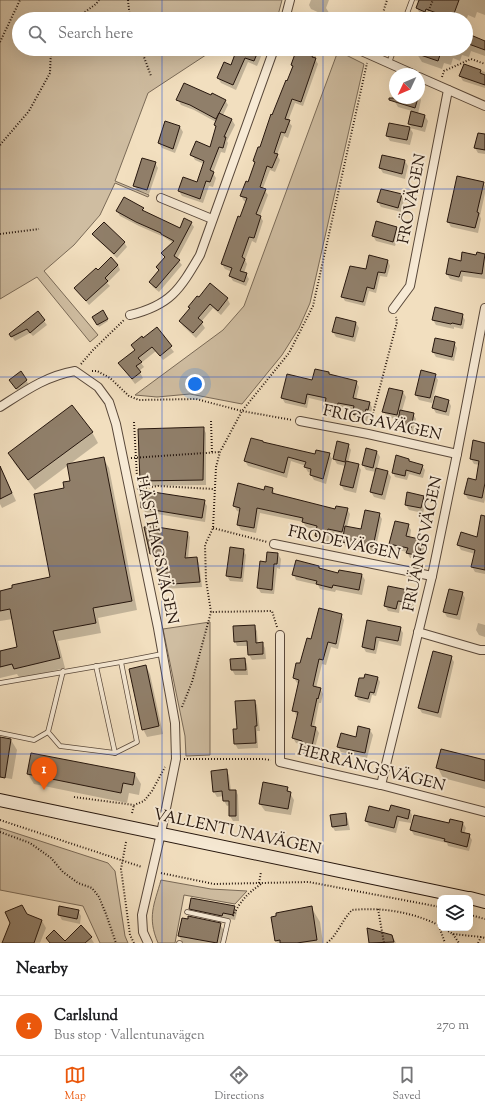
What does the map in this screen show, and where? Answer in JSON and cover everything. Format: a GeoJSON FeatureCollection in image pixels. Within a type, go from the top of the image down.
{"type":"FeatureCollection","features":[{"type":"Feature","properties":{"kind":"main road","name":"VALLENTUNAVÄGEN"},"geometry":{"type":"LineString","coordinates":[[0,800],[455,895]]}},
{"type":"Feature","properties":{"kind":"main road","name":"VALLENTUNAVÄGEN"},"geometry":{"type":"LineString","coordinates":[[473,899],[485,902]]}},
{"type":"Feature","properties":{"kind":"street"},"geometry":{"type":"LineString","coordinates":[[288,12],[290,0]]}},
{"type":"Feature","properties":{"kind":"street"},"geometry":{"type":"LineString","coordinates":[[130,315],[147,311],[169,298],[184,282],[200,255],[271,56]]}},
{"type":"Feature","properties":{"kind":"street"},"geometry":{"type":"LineString","coordinates":[[374,56],[400,68]]}},
{"type":"Feature","properties":{"kind":"street"},"geometry":{"type":"LineString","coordinates":[[425,80],[485,106]]}},
{"type":"Feature","properties":{"kind":"street","name":"FRÖVÄGEN"},"geometry":{"type":"LineString","coordinates":[[393,308],[410,286],[448,90]]}},
{"type":"Feature","properties":{"kind":"street"},"geometry":{"type":"LineString","coordinates":[[160,198],[212,219]]}},
{"type":"Feature","properties":{"kind":"street","name":"FRUÄNGSVÄGEN"},"geometry":{"type":"LineString","coordinates":[[381,785],[432,576],[485,308]]}},
{"type":"Feature","properties":{"kind":"street"},"geometry":{"type":"LineString","coordinates":[[0,407],[38,382],[64,373],[75,371]]}},
{"type":"Feature","properties":{"kind":"street","name":"HÄSTHAGSVÄGEN"},"geometry":{"type":"LineString","coordinates":[[75,371],[98,387],[109,402],[116,424],[175,723],[176,759],[142,915],[143,932],[148,943]]}},
{"type":"Feature","properties":{"kind":"street","name":"FRIGGAVÄGEN"},"geometry":{"type":"LineString","coordinates":[[300,421],[368,434],[457,454]]}},
{"type":"Feature","properties":{"kind":"street","name":"FRODEVÄGEN"},"geometry":{"type":"LineString","coordinates":[[274,544],[432,576]]}},
{"type":"Feature","properties":{"kind":"street"},"geometry":{"type":"LineString","coordinates":[[418,632],[480,650],[485,650]]}},
{"type":"Feature","properties":{"kind":"street","name":"HERRÄNGSVÄGEN"},"geometry":{"type":"LineString","coordinates":[[280,636],[280,762],[381,785],[485,812]]}},
{"type":"Feature","properties":{"kind":"lane"},"geometry":{"type":"LineString","coordinates":[[408,12],[412,0]]}},
{"type":"Feature","properties":{"kind":"lane"},"geometry":{"type":"LineString","coordinates":[[389,63],[392,56]]}},
{"type":"Feature","properties":{"kind":"lane"},"geometry":{"type":"LineString","coordinates":[[0,682],[162,654]]}},
{"type":"Feature","properties":{"kind":"lane"},"geometry":{"type":"LineString","coordinates":[[48,732],[60,746],[115,753],[137,742],[121,662]]}},
{"type":"Feature","properties":{"kind":"lane"},"geometry":{"type":"LineString","coordinates":[[96,666],[115,753]]}},
{"type":"Feature","properties":{"kind":"lane"},"geometry":{"type":"LineString","coordinates":[[0,733],[34,740],[48,732],[63,671]]}},
{"type":"Feature","properties":{"kind":"lane"},"geometry":{"type":"LineString","coordinates":[[187,912],[228,920],[223,943]]}},
{"type":"Feature","properties":{"kind":"path"},"geometry":{"type":"LineString","coordinates":[[14,12],[20,0]]}},
{"type":"Feature","properties":{"kind":"path"},"geometry":{"type":"LineString","coordinates":[[85,12],[99,0]]}},
{"type":"Feature","properties":{"kind":"path"},"geometry":{"type":"LineString","coordinates":[[128,0],[129,12]]}},
{"type":"Feature","properties":{"kind":"path"},"geometry":{"type":"LineString","coordinates":[[383,12],[387,0]]}},
{"type":"Feature","properties":{"kind":"path"},"geometry":{"type":"LineString","coordinates":[[428,12],[433,0]]}},
{"type":"Feature","properties":{"kind":"path"},"geometry":{"type":"LineString","coordinates":[[0,42],[12,17]]}},
{"type":"Feature","properties":{"kind":"path"},"geometry":{"type":"LineString","coordinates":[[0,145],[29,111],[50,73],[50,56]]}},
{"type":"Feature","properties":{"kind":"path"},"geometry":{"type":"LineString","coordinates":[[144,56],[152,76]]}},
{"type":"Feature","properties":{"kind":"path"},"geometry":{"type":"LineString","coordinates":[[175,723],[192,682],[211,612],[206,580],[205,546],[213,528],[216,467],[220,452],[242,411],[289,353],[313,306],[370,56]]}},
{"type":"Feature","properties":{"kind":"path"},"geometry":{"type":"LineString","coordinates":[[438,85],[444,71],[471,59],[485,64]]}},
{"type":"Feature","properties":{"kind":"path"},"geometry":{"type":"LineString","coordinates":[[0,234],[39,229]]}},
{"type":"Feature","properties":{"kind":"path"},"geometry":{"type":"LineString","coordinates":[[368,434],[397,322],[393,308]]}},
{"type":"Feature","properties":{"kind":"path"},"geometry":{"type":"LineString","coordinates":[[75,371],[93,350],[130,315]]}},
{"type":"Feature","properties":{"kind":"path"},"geometry":{"type":"LineString","coordinates":[[75,371],[97,371],[110,378],[129,396],[139,400],[196,399],[242,411],[300,421]]}},
{"type":"Feature","properties":{"kind":"path"},"geometry":{"type":"LineString","coordinates":[[210,421],[212,453]]}},
{"type":"Feature","properties":{"kind":"path"},"geometry":{"type":"LineString","coordinates":[[134,422],[138,481]]}},
{"type":"Feature","properties":{"kind":"path"},"geometry":{"type":"LineString","coordinates":[[122,459],[220,452]]}},
{"type":"Feature","properties":{"kind":"path"},"geometry":{"type":"LineString","coordinates":[[128,490],[158,486],[214,489]]}},
{"type":"Feature","properties":{"kind":"path"},"geometry":{"type":"LineString","coordinates":[[213,528],[274,544]]}},
{"type":"Feature","properties":{"kind":"path"},"geometry":{"type":"LineString","coordinates":[[211,612],[272,611],[280,636]]}},
{"type":"Feature","properties":{"kind":"path"},"geometry":{"type":"LineString","coordinates":[[74,797],[134,805],[144,801],[152,791],[162,770],[170,760],[263,759],[280,762]]}},
{"type":"Feature","properties":{"kind":"path"},"geometry":{"type":"LineString","coordinates":[[132,813],[134,805]]}},
{"type":"Feature","properties":{"kind":"path"},"geometry":{"type":"LineString","coordinates":[[0,820],[142,868]]}},
{"type":"Feature","properties":{"kind":"path"},"geometry":{"type":"LineString","coordinates":[[0,832],[30,843],[51,858],[63,872],[78,883],[92,888],[99,897],[116,943]]}},
{"type":"Feature","properties":{"kind":"path"},"geometry":{"type":"LineString","coordinates":[[126,842],[121,869],[130,935],[134,943]]}},
{"type":"Feature","properties":{"kind":"path"},"geometry":{"type":"LineString","coordinates":[[259,883],[261,872]]}},
{"type":"Feature","properties":{"kind":"path"},"geometry":{"type":"LineString","coordinates":[[160,873],[214,884],[310,882],[437,906]]}},
{"type":"Feature","properties":{"kind":"path"},"geometry":{"type":"LineString","coordinates":[[228,920],[233,918],[239,903],[262,883]]}},
{"type":"Feature","properties":{"kind":"path"},"geometry":{"type":"LineString","coordinates":[[327,943],[333,938],[346,916],[352,910],[368,908],[378,909],[409,915],[437,924]]}},
{"type":"Feature","properties":{"kind":"path"},"geometry":{"type":"LineString","coordinates":[[378,909],[384,943]]}},
{"type":"Feature","properties":{"kind":"path"},"geometry":{"type":"LineString","coordinates":[[473,916],[485,919]]}},
{"type":"Feature","properties":{"kind":"path"},"geometry":{"type":"LineString","coordinates":[[441,931],[446,943]]}},
{"type":"Feature","properties":{"kind":"path"},"geometry":{"type":"LineString","coordinates":[[448,931],[453,934],[485,938]]}},
{"type":"Feature","properties":{"kind":"path"},"geometry":{"type":"LineString","coordinates":[[453,934],[459,943]]}},
{"type":"Feature","properties":{"kind":"path"},"geometry":{"type":"LineString","coordinates":[[478,943],[481,937]]}},
{"type":"Feature","properties":{"kind":"path"},"geometry":{"type":"LineString","coordinates":[[333,938],[334,943]]}},
{"type":"Feature","properties":{"kind":"shaded area"},"geometry":{"type":"Polygon","coordinates":[[[0,0],[282,0],[279,12],[12,12],[12,56],[204,56],[148,93],[115,181],[149,195],[148,197],[115,183],[100,215],[74,245],[44,271],[98,335],[90,342],[37,277],[0,299],[0,0]]]}},
{"type":"Feature","properties":{"kind":"shaded area"},"geometry":{"type":"Polygon","coordinates":[[[336,56],[348,56],[364,64],[310,303],[299,328],[282,355],[242,404],[190,394],[157,397],[135,395],[223,330],[244,306],[336,56]]]}},
{"type":"Feature","properties":{"kind":"shaded area"},"geometry":{"type":"Polygon","coordinates":[[[210,622],[210,755],[186,756],[185,736],[163,629],[210,622]]]}},
{"type":"Feature","properties":{"kind":"shaded area"},"geometry":{"type":"Polygon","coordinates":[[[0,828],[108,863],[115,871],[125,936],[128,943],[100,943],[83,906],[0,890],[0,828]]]}},
{"type":"Feature","properties":{"kind":"shaded area"},"geometry":{"type":"Polygon","coordinates":[[[161,880],[211,889],[247,891],[235,904],[184,895],[175,943],[158,943],[152,918],[154,904],[161,880]]]}},
{"type":"Feature","properties":{"kind":"building"},"geometry":{"type":"Polygon","coordinates":[[[419,0],[459,0],[455,12],[434,12],[426,9],[425,12],[416,8],[419,0]]]}},
{"type":"Feature","properties":{"kind":"building"},"geometry":{"type":"Polygon","coordinates":[[[473,36],[485,41],[485,50],[473,46],[473,36]]]}},
{"type":"Feature","properties":{"kind":"building"},"geometry":{"type":"Polygon","coordinates":[[[234,56],[256,56],[254,61],[245,58],[233,85],[217,78],[224,62],[231,65],[234,56]]]}},
{"type":"Feature","properties":{"kind":"building"},"geometry":{"type":"Polygon","coordinates":[[[294,56],[312,56],[316,58],[301,102],[292,99],[285,119],[290,120],[285,133],[281,132],[274,153],[278,154],[272,168],[267,166],[260,187],[266,189],[256,214],[261,216],[254,238],[249,237],[242,257],[245,259],[240,271],[247,273],[244,282],[229,276],[232,268],[221,264],[238,216],[240,217],[247,198],[240,196],[246,181],[248,182],[255,162],[253,161],[258,147],[260,147],[271,114],[272,115],[286,80],[287,81],[293,66],[291,65],[294,56]]]}},
{"type":"Feature","properties":{"kind":"building"},"geometry":{"type":"Polygon","coordinates":[[[423,56],[440,56],[438,61],[423,56]]]}},
{"type":"Feature","properties":{"kind":"building"},"geometry":{"type":"Polygon","coordinates":[[[464,64],[481,70],[480,73],[485,75],[485,85],[459,76],[464,64]]]}},
{"type":"Feature","properties":{"kind":"building"},"geometry":{"type":"Polygon","coordinates":[[[184,83],[211,95],[212,93],[226,100],[216,119],[190,105],[176,100],[184,83]]]}},
{"type":"Feature","properties":{"kind":"building"},"geometry":{"type":"Polygon","coordinates":[[[402,104],[416,104],[415,108],[402,104]]]}},
{"type":"Feature","properties":{"kind":"building"},"geometry":{"type":"Polygon","coordinates":[[[411,111],[425,115],[422,127],[408,124],[411,111]]]}},
{"type":"Feature","properties":{"kind":"building"},"geometry":{"type":"Polygon","coordinates":[[[219,113],[232,119],[224,137],[226,137],[223,148],[219,147],[210,170],[214,172],[210,182],[206,181],[200,199],[178,191],[183,177],[197,182],[204,161],[190,155],[196,141],[210,147],[216,126],[214,125],[219,113]]]}},
{"type":"Feature","properties":{"kind":"building"},"geometry":{"type":"Polygon","coordinates":[[[165,121],[180,126],[173,149],[158,143],[165,121]]]}},
{"type":"Feature","properties":{"kind":"building"},"geometry":{"type":"Polygon","coordinates":[[[389,123],[410,127],[407,140],[386,136],[389,123]]]}},
{"type":"Feature","properties":{"kind":"building"},"geometry":{"type":"Polygon","coordinates":[[[478,133],[485,134],[485,150],[474,148],[478,133]]]}},
{"type":"Feature","properties":{"kind":"building"},"geometry":{"type":"Polygon","coordinates":[[[382,155],[405,160],[402,174],[379,168],[382,155]]]}},
{"type":"Feature","properties":{"kind":"building"},"geometry":{"type":"Polygon","coordinates":[[[142,158],[156,162],[147,190],[133,186],[142,158]]]}},
{"type":"Feature","properties":{"kind":"building"},"geometry":{"type":"Polygon","coordinates":[[[457,176],[484,182],[475,228],[447,222],[457,176]]]}},
{"type":"Feature","properties":{"kind":"building"},"geometry":{"type":"Polygon","coordinates":[[[381,189],[402,194],[398,208],[377,202],[381,189]]]}},
{"type":"Feature","properties":{"kind":"building"},"geometry":{"type":"Polygon","coordinates":[[[124,197],[144,208],[142,210],[180,228],[184,218],[192,222],[174,256],[180,260],[156,288],[149,282],[159,270],[156,267],[165,257],[161,253],[174,241],[116,211],[124,197]]]}},
{"type":"Feature","properties":{"kind":"building"},"geometry":{"type":"Polygon","coordinates":[[[376,221],[397,227],[393,242],[372,236],[376,221]]]}},
{"type":"Feature","properties":{"kind":"building"},"geometry":{"type":"Polygon","coordinates":[[[104,222],[125,242],[114,254],[92,234],[104,222]]]}},
{"type":"Feature","properties":{"kind":"building"},"geometry":{"type":"Polygon","coordinates":[[[462,252],[476,255],[477,252],[485,254],[482,274],[461,271],[459,277],[446,274],[449,258],[461,261],[462,252]]]}},
{"type":"Feature","properties":{"kind":"building"},"geometry":{"type":"Polygon","coordinates":[[[369,255],[388,260],[385,273],[378,272],[374,289],[367,287],[363,302],[341,297],[350,266],[366,269],[369,255]]]}},
{"type":"Feature","properties":{"kind":"building"},"geometry":{"type":"Polygon","coordinates":[[[111,257],[118,265],[105,278],[108,281],[86,301],[74,288],[96,268],[98,270],[111,257]]]}},
{"type":"Feature","properties":{"kind":"building"},"geometry":{"type":"Polygon","coordinates":[[[210,283],[228,298],[218,311],[210,304],[198,318],[203,322],[193,333],[179,321],[190,308],[188,307],[197,296],[199,297],[210,283]]]}},
{"type":"Feature","properties":{"kind":"building"},"geometry":{"type":"Polygon","coordinates":[[[435,307],[463,314],[461,325],[432,320],[435,307]]]}},
{"type":"Feature","properties":{"kind":"building"},"geometry":{"type":"Polygon","coordinates":[[[103,310],[108,319],[97,325],[92,317],[103,310]]]}},
{"type":"Feature","properties":{"kind":"building"},"geometry":{"type":"Polygon","coordinates":[[[38,311],[45,320],[30,333],[27,329],[11,337],[9,334],[38,311]]]}},
{"type":"Feature","properties":{"kind":"building"},"geometry":{"type":"Polygon","coordinates":[[[336,317],[356,322],[353,337],[332,332],[336,317]]]}},
{"type":"Feature","properties":{"kind":"building"},"geometry":{"type":"Polygon","coordinates":[[[157,327],[172,346],[160,356],[152,347],[138,358],[142,362],[136,366],[141,372],[132,379],[118,363],[135,350],[131,345],[157,327]]]}},
{"type":"Feature","properties":{"kind":"building"},"geometry":{"type":"Polygon","coordinates":[[[435,338],[455,342],[452,357],[432,352],[435,338]]]}},
{"type":"Feature","properties":{"kind":"building"},"geometry":{"type":"Polygon","coordinates":[[[315,369],[357,381],[353,398],[370,402],[364,417],[352,414],[354,406],[338,403],[336,412],[324,409],[326,398],[307,394],[305,404],[281,398],[287,374],[312,380],[315,369]]]}},
{"type":"Feature","properties":{"kind":"building"},"geometry":{"type":"Polygon","coordinates":[[[421,370],[436,374],[430,398],[415,395],[421,370]]]}},
{"type":"Feature","properties":{"kind":"building"},"geometry":{"type":"Polygon","coordinates":[[[21,371],[27,380],[16,389],[9,380],[21,371]]]}},
{"type":"Feature","properties":{"kind":"building"},"geometry":{"type":"Polygon","coordinates":[[[389,388],[403,391],[397,415],[382,412],[389,388]]]}},
{"type":"Feature","properties":{"kind":"building"},"geometry":{"type":"Polygon","coordinates":[[[435,396],[449,400],[446,412],[432,408],[435,396]]]}},
{"type":"Feature","properties":{"kind":"building"},"geometry":{"type":"Polygon","coordinates":[[[72,405],[93,432],[28,480],[8,453],[72,405]]]}},
{"type":"Feature","properties":{"kind":"building"},"geometry":{"type":"Polygon","coordinates":[[[400,410],[414,413],[411,428],[397,426],[400,410]]]}},
{"type":"Feature","properties":{"kind":"building"},"geometry":{"type":"Polygon","coordinates":[[[204,427],[203,480],[140,481],[138,429],[204,427]]]}},
{"type":"Feature","properties":{"kind":"building"},"geometry":{"type":"Polygon","coordinates":[[[251,438],[315,454],[316,450],[330,453],[323,479],[310,475],[311,469],[304,467],[306,462],[288,457],[284,473],[244,461],[251,438]]]}},
{"type":"Feature","properties":{"kind":"building"},"geometry":{"type":"Polygon","coordinates":[[[473,440],[485,443],[485,483],[482,498],[464,494],[468,478],[476,480],[479,461],[470,459],[473,440]]]}},
{"type":"Feature","properties":{"kind":"building"},"geometry":{"type":"Polygon","coordinates":[[[337,441],[349,444],[345,462],[333,459],[337,441]]]}},
{"type":"Feature","properties":{"kind":"building"},"geometry":{"type":"Polygon","coordinates":[[[366,448],[377,451],[373,468],[362,465],[366,448]]]}},
{"type":"Feature","properties":{"kind":"building"},"geometry":{"type":"Polygon","coordinates":[[[396,455],[423,465],[420,474],[406,470],[405,476],[392,473],[396,455]]]}},
{"type":"Feature","properties":{"kind":"building"},"geometry":{"type":"Polygon","coordinates":[[[104,457],[132,601],[93,608],[96,623],[53,631],[60,658],[14,669],[12,664],[0,667],[0,651],[17,647],[10,609],[0,611],[0,591],[12,588],[12,585],[50,577],[34,494],[64,488],[63,482],[70,481],[67,464],[104,457]]]}},
{"type":"Feature","properties":{"kind":"building"},"geometry":{"type":"Polygon","coordinates":[[[346,461],[359,464],[353,488],[340,485],[346,461]]]}},
{"type":"Feature","properties":{"kind":"building"},"geometry":{"type":"Polygon","coordinates":[[[0,466],[12,493],[0,499],[0,466]]]}},
{"type":"Feature","properties":{"kind":"building"},"geometry":{"type":"Polygon","coordinates":[[[376,468],[388,471],[382,495],[370,492],[376,468]]]}},
{"type":"Feature","properties":{"kind":"building"},"geometry":{"type":"Polygon","coordinates":[[[238,483],[264,490],[265,486],[273,488],[272,493],[335,509],[336,506],[348,508],[342,532],[328,529],[325,539],[315,536],[317,526],[302,522],[303,518],[257,508],[254,528],[237,525],[240,508],[233,506],[238,483]]]}},
{"type":"Feature","properties":{"kind":"building"},"geometry":{"type":"Polygon","coordinates":[[[140,490],[205,500],[202,518],[141,508],[140,490]]]}},
{"type":"Feature","properties":{"kind":"building"},"geometry":{"type":"Polygon","coordinates":[[[407,492],[424,496],[421,508],[405,505],[407,492]]]}},
{"type":"Feature","properties":{"kind":"building"},"geometry":{"type":"Polygon","coordinates":[[[365,510],[380,513],[373,547],[342,542],[345,526],[361,529],[365,510]]]}},
{"type":"Feature","properties":{"kind":"building"},"geometry":{"type":"Polygon","coordinates":[[[481,515],[485,516],[485,570],[471,567],[475,550],[457,545],[461,532],[477,537],[481,515]]]}},
{"type":"Feature","properties":{"kind":"building"},"geometry":{"type":"Polygon","coordinates":[[[395,521],[409,524],[406,536],[423,540],[419,556],[406,553],[408,548],[389,544],[395,521]]]}},
{"type":"Feature","properties":{"kind":"building"},"geometry":{"type":"Polygon","coordinates":[[[151,526],[188,532],[185,558],[197,557],[200,582],[159,585],[155,553],[150,554],[144,527],[151,526]]]}},
{"type":"Feature","properties":{"kind":"building"},"geometry":{"type":"Polygon","coordinates":[[[230,547],[244,549],[241,578],[226,576],[230,547]]]}},
{"type":"Feature","properties":{"kind":"building"},"geometry":{"type":"Polygon","coordinates":[[[267,552],[278,553],[277,564],[274,564],[272,590],[257,588],[260,561],[266,562],[267,552]]]}},
{"type":"Feature","properties":{"kind":"building"},"geometry":{"type":"Polygon","coordinates":[[[296,560],[338,573],[339,570],[362,574],[359,590],[333,585],[332,588],[316,584],[317,581],[292,575],[296,560]]]}},
{"type":"Feature","properties":{"kind":"building"},"geometry":{"type":"Polygon","coordinates":[[[388,586],[413,591],[411,603],[398,601],[396,609],[384,606],[388,586]]]}},
{"type":"Feature","properties":{"kind":"building"},"geometry":{"type":"Polygon","coordinates":[[[449,589],[463,592],[457,615],[443,612],[449,589]]]}},
{"type":"Feature","properties":{"kind":"building"},"geometry":{"type":"Polygon","coordinates":[[[319,608],[342,614],[336,644],[328,642],[323,660],[319,659],[313,686],[321,688],[318,699],[317,698],[311,726],[316,727],[311,751],[300,748],[302,741],[292,738],[298,712],[292,711],[299,680],[293,678],[296,663],[300,663],[307,638],[311,639],[319,608]]]}},
{"type":"Feature","properties":{"kind":"building"},"geometry":{"type":"Polygon","coordinates":[[[367,620],[401,627],[398,641],[376,637],[374,650],[362,647],[367,620]]]}},
{"type":"Feature","properties":{"kind":"building"},"geometry":{"type":"Polygon","coordinates":[[[255,625],[256,643],[263,642],[263,654],[248,655],[247,641],[234,642],[233,626],[255,625]]]}},
{"type":"Feature","properties":{"kind":"building"},"geometry":{"type":"Polygon","coordinates":[[[433,651],[452,656],[438,713],[418,708],[433,651]]]}},
{"type":"Feature","properties":{"kind":"building"},"geometry":{"type":"Polygon","coordinates":[[[245,658],[246,670],[231,670],[230,659],[245,658]]]}},
{"type":"Feature","properties":{"kind":"building"},"geometry":{"type":"Polygon","coordinates":[[[146,665],[159,726],[142,730],[129,669],[146,665]]]}},
{"type":"Feature","properties":{"kind":"building"},"geometry":{"type":"Polygon","coordinates":[[[365,674],[378,677],[374,693],[370,692],[368,699],[355,696],[359,678],[364,678],[365,674]]]}},
{"type":"Feature","properties":{"kind":"building"},"geometry":{"type":"Polygon","coordinates":[[[255,700],[257,726],[255,726],[256,743],[234,744],[233,729],[237,729],[235,701],[255,700]]]}},
{"type":"Feature","properties":{"kind":"building"},"geometry":{"type":"Polygon","coordinates":[[[358,726],[370,729],[365,753],[337,747],[341,733],[356,737],[358,726]]]}},
{"type":"Feature","properties":{"kind":"building"},"geometry":{"type":"Polygon","coordinates":[[[0,737],[11,739],[5,778],[0,777],[0,737]]]}},
{"type":"Feature","properties":{"kind":"building"},"geometry":{"type":"Polygon","coordinates":[[[441,749],[485,760],[485,781],[436,768],[441,749]]]}},
{"type":"Feature","properties":{"kind":"building"},"geometry":{"type":"Polygon","coordinates":[[[31,753],[135,773],[133,785],[123,783],[121,793],[27,774],[31,753]]]}},
{"type":"Feature","properties":{"kind":"building"},"geometry":{"type":"Polygon","coordinates":[[[227,769],[229,790],[236,790],[236,816],[229,816],[229,801],[223,801],[222,791],[213,792],[211,771],[227,769]]]}},
{"type":"Feature","properties":{"kind":"building"},"geometry":{"type":"Polygon","coordinates":[[[263,782],[288,787],[287,791],[291,792],[288,809],[259,804],[263,782]]]}},
{"type":"Feature","properties":{"kind":"building"},"geometry":{"type":"Polygon","coordinates":[[[391,805],[410,810],[408,819],[397,816],[394,828],[365,821],[369,806],[389,811],[391,805]]]}},
{"type":"Feature","properties":{"kind":"building"},"geometry":{"type":"Polygon","coordinates":[[[346,813],[347,825],[332,827],[330,815],[346,813]]]}},
{"type":"Feature","properties":{"kind":"building"},"geometry":{"type":"Polygon","coordinates":[[[414,815],[449,823],[450,819],[463,822],[461,832],[470,834],[467,847],[444,841],[445,839],[410,830],[414,815]]]}},
{"type":"Feature","properties":{"kind":"building"},"geometry":{"type":"Polygon","coordinates":[[[191,898],[235,906],[233,915],[223,913],[222,916],[189,909],[191,898]]]}},
{"type":"Feature","properties":{"kind":"building"},"geometry":{"type":"Polygon","coordinates":[[[22,905],[27,914],[42,920],[34,943],[2,943],[10,923],[5,912],[22,905]]]}},
{"type":"Feature","properties":{"kind":"building"},"geometry":{"type":"Polygon","coordinates":[[[59,906],[79,910],[77,919],[58,915],[59,906]]]}},
{"type":"Feature","properties":{"kind":"building"},"geometry":{"type":"Polygon","coordinates":[[[312,906],[317,940],[297,943],[280,943],[280,940],[275,941],[271,917],[276,916],[276,913],[312,906]]]}},
{"type":"Feature","properties":{"kind":"building"},"geometry":{"type":"Polygon","coordinates":[[[188,916],[221,923],[217,943],[178,936],[182,918],[188,919],[188,916]]]}},
{"type":"Feature","properties":{"kind":"building"},"geometry":{"type":"Polygon","coordinates":[[[81,925],[92,937],[85,943],[50,943],[46,938],[54,930],[65,941],[81,925]]]}},
{"type":"Feature","properties":{"kind":"building"},"geometry":{"type":"Polygon","coordinates":[[[367,928],[392,935],[394,942],[369,943],[367,928]]]}},
{"type":"Feature","properties":{"kind":"place","name":"Carlslund"},"geometry":{"type":"Point","coordinates":[44,790]}}]}
